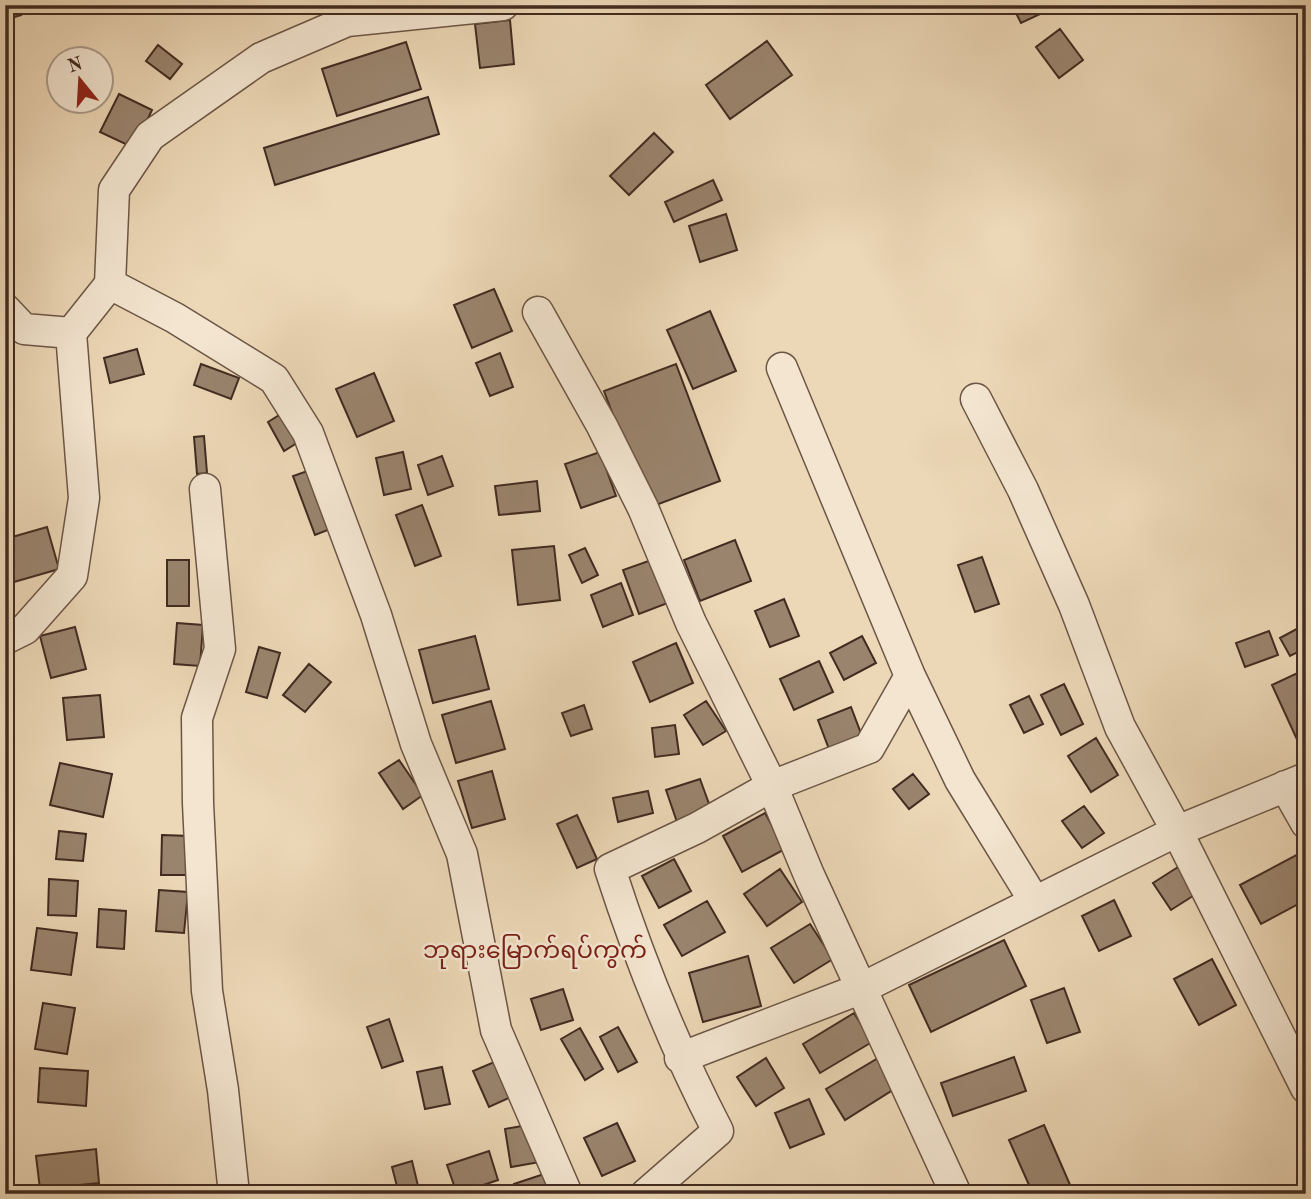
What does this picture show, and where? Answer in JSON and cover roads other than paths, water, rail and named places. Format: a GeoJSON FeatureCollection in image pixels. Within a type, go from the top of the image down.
{"type":"FeatureCollection","features":[{"type":"Feature","properties":{"kind":"street"},"geometry":{"type":"LineString","coordinates":[[5,639],[25,629],[72,576],[85,498],[71,333],[110,284],[114,190],[150,136],[261,58],[347,21],[503,5]]}},
{"type":"Feature","properties":{"kind":"street"},"geometry":{"type":"LineString","coordinates":[[110,284],[175,318],[274,379],[308,433],[376,615],[415,744],[462,854],[496,1030],[567,1194]]}},
{"type":"Feature","properties":{"kind":"street"},"geometry":{"type":"LineString","coordinates":[[5,309],[24,329],[71,333]]}},
{"type":"Feature","properties":{"kind":"street"},"geometry":{"type":"LineString","coordinates":[[538,312],[643,508],[691,623],[772,786],[860,989],[956,1194]]}},
{"type":"Feature","properties":{"kind":"street"},"geometry":{"type":"LineString","coordinates":[[782,368],[910,676],[960,780],[1035,902]]}},
{"type":"Feature","properties":{"kind":"street"},"geometry":{"type":"LineString","coordinates":[[975,399],[1023,490],[1069,592],[1120,727],[1177,831],[1306,1088]]}},
{"type":"Feature","properties":{"kind":"street"},"geometry":{"type":"LineString","coordinates":[[205,489],[220,649],[197,718],[198,803],[207,991],[223,1090],[234,1194]]}},
{"type":"Feature","properties":{"kind":"street"},"geometry":{"type":"LineString","coordinates":[[646,1194],[718,1130],[680,1058],[636,949],[610,869],[697,828],[772,786],[869,748],[910,676]]}},
{"type":"Feature","properties":{"kind":"street"},"geometry":{"type":"LineString","coordinates":[[680,1058],[860,989],[1177,831],[1295,782],[1306,824]]}},
{"type":"Feature","properties":{"kind":"district","name":"ဘုရားမြောက်ရပ်ကွက်"},"geometry":{"type":"Point","coordinates":[535,950]}}]}
